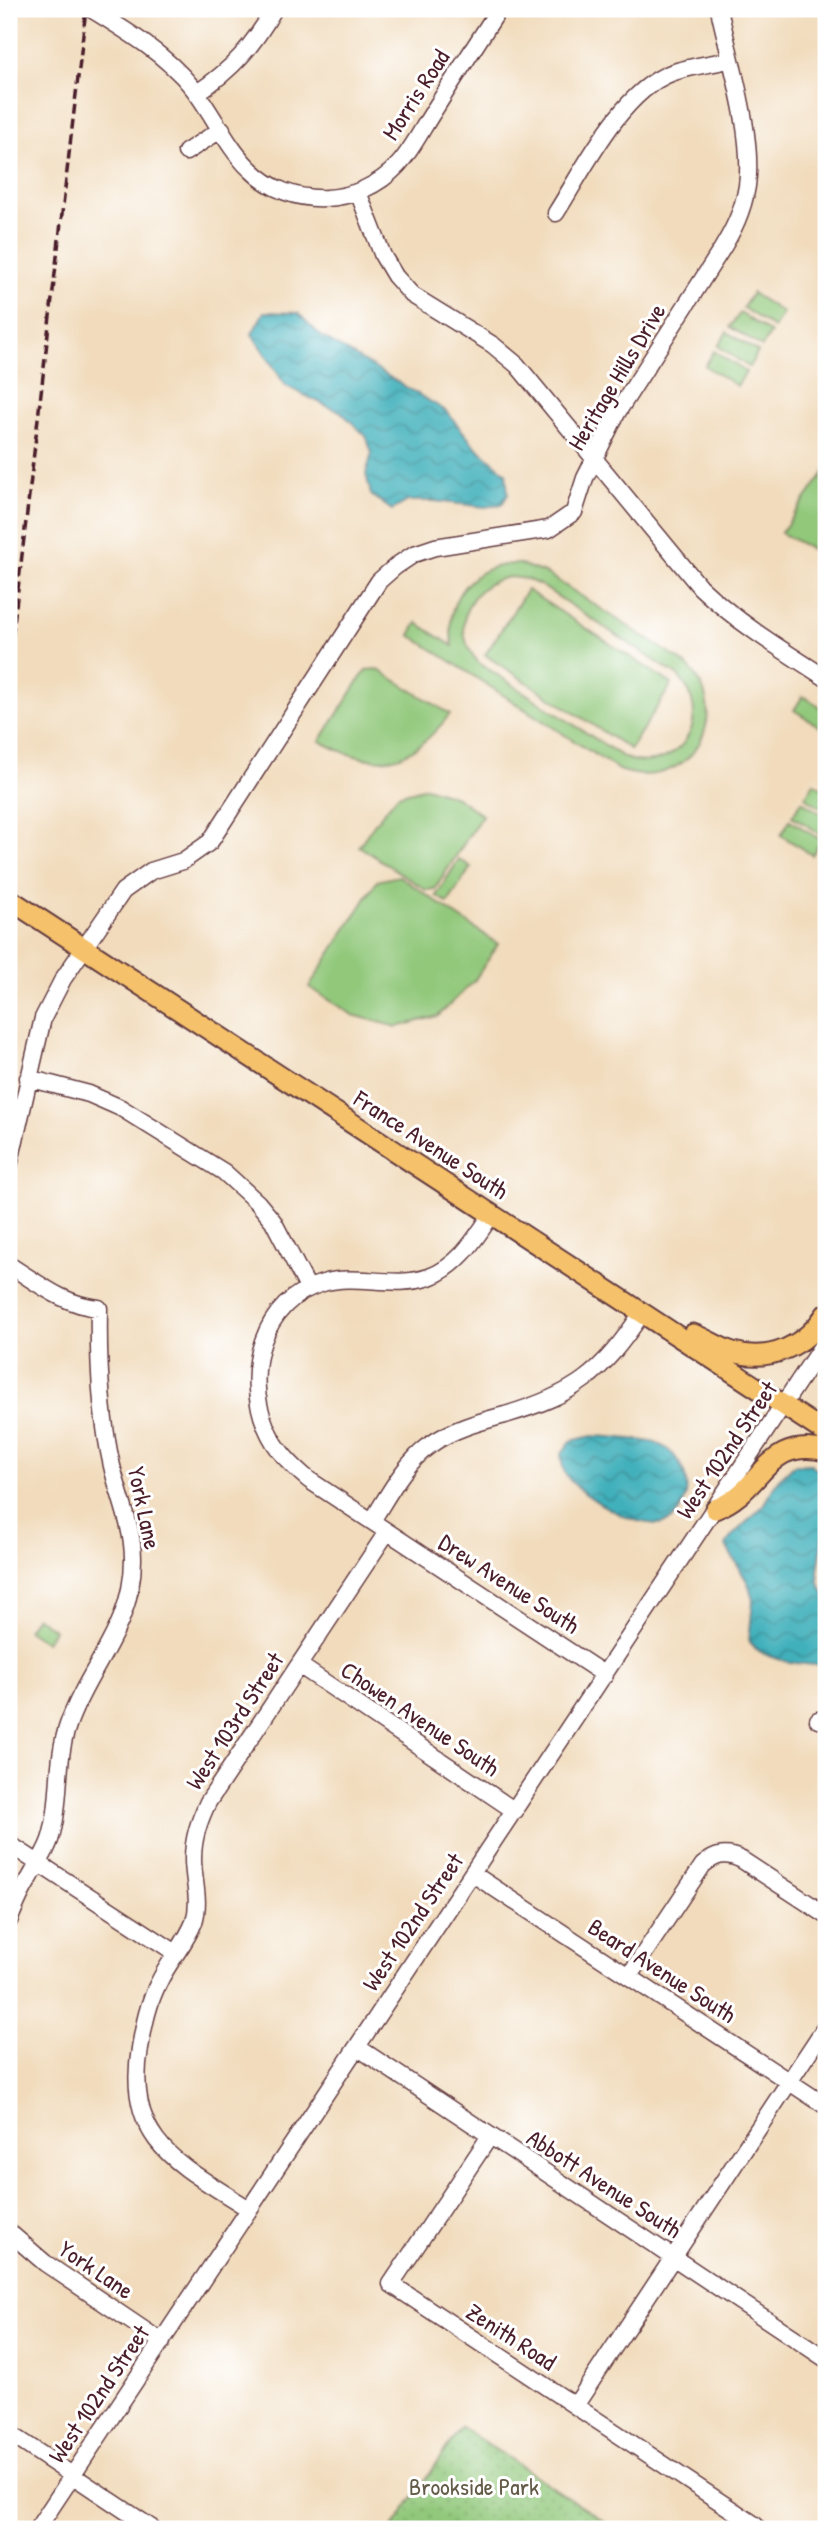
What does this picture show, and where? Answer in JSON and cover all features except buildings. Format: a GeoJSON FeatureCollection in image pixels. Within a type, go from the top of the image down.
{"type":"FeatureCollection","features":[{"type":"Feature","properties":{"kind":"main road","name":"France Avenue South"},"geometry":{"type":"LineString","coordinates":[[9,899],[826,1433]]}},
{"type":"Feature","properties":{"kind":"main road"},"geometry":{"type":"LineString","coordinates":[[673,1333],[689,1333],[735,1353],[765,1355],[796,1346],[826,1314]]}},
{"type":"Feature","properties":{"kind":"main road"},"geometry":{"type":"LineString","coordinates":[[715,1509],[743,1493],[776,1457],[795,1449],[809,1447],[826,1451]]}},
{"type":"Feature","properties":{"kind":"street"},"geometry":{"type":"LineString","coordinates":[[92,9],[109,14],[173,66],[197,93],[250,169],[264,182],[300,197],[320,199],[358,192],[383,256],[412,295],[494,345],[517,365],[700,587],[750,629],[826,678]]}},
{"type":"Feature","properties":{"kind":"street"},"geometry":{"type":"LineString","coordinates":[[197,93],[240,60],[274,9]]}},
{"type":"Feature","properties":{"kind":"street","name":"Morris Road"},"geometry":{"type":"LineString","coordinates":[[358,192],[373,185],[398,165],[499,9]]}},
{"type":"Feature","properties":{"kind":"street","name":"Heritage Hills Drive"},"geometry":{"type":"LineString","coordinates":[[9,1166],[43,1018],[62,979],[123,891],[151,871],[183,861],[210,842],[379,581],[414,554],[435,547],[534,533],[563,522],[574,512],[593,458],[617,413],[733,232],[742,209],[747,186],[748,144],[719,9]]}},
{"type":"Feature","properties":{"kind":"street"},"geometry":{"type":"LineString","coordinates":[[556,213],[618,116],[632,99],[650,84],[670,73],[730,60]]}},
{"type":"Feature","properties":{"kind":"street"},"geometry":{"type":"LineString","coordinates":[[186,152],[222,129]]}},
{"type":"Feature","properties":{"kind":"street"},"geometry":{"type":"LineString","coordinates":[[28,1078],[89,1094],[121,1108],[223,1172],[242,1187],[273,1221],[309,1287]]}},
{"type":"Feature","properties":{"kind":"street"},"geometry":{"type":"LineString","coordinates":[[492,1214],[462,1255],[430,1276],[412,1281],[326,1282],[309,1287],[290,1299],[277,1313],[264,1337],[258,1359],[256,1382],[259,1405],[265,1427],[274,1444],[309,1480],[372,1521],[399,1478],[431,1444],[451,1432],[531,1407],[573,1388],[610,1359],[642,1313]]}},
{"type":"Feature","properties":{"kind":"street","name":"York Lane"},"geometry":{"type":"LineString","coordinates":[[9,1265],[69,1302],[83,1307],[99,1308],[100,1392],[105,1431],[131,1532],[133,1557],[127,1608],[67,1726],[59,1765],[50,1839],[9,1921]]}},
{"type":"Feature","properties":{"kind":"street","name":"West 102nd Street"},"geometry":{"type":"LineString","coordinates":[[37,2529],[826,1340]]}},
{"type":"Feature","properties":{"kind":"street","name":"Drew Avenue South"},"geometry":{"type":"LineString","coordinates":[[372,1521],[605,1675]]}},
{"type":"Feature","properties":{"kind":"street","name":"West 103rd Street"},"geometry":{"type":"LineString","coordinates":[[249,2209],[174,2159],[152,2136],[137,2097],[136,2076],[145,2019],[159,1982],[193,1924],[197,1910],[193,1860],[199,1821],[208,1802],[387,1532]]}},
{"type":"Feature","properties":{"kind":"street","name":"Chowen Avenue South"},"geometry":{"type":"LineString","coordinates":[[299,1665],[515,1811]]}},
{"type":"Feature","properties":{"kind":"street"},"geometry":{"type":"LineString","coordinates":[[9,1844],[176,1953]]}},
{"type":"Feature","properties":{"kind":"street"},"geometry":{"type":"LineString","coordinates":[[629,1976],[703,1865],[722,1854],[742,1860],[826,1914]]}},
{"type":"Feature","properties":{"kind":"street","name":"Beard Avenue South"},"geometry":{"type":"LineString","coordinates":[[473,1874],[826,2106]]}},
{"type":"Feature","properties":{"kind":"street"},"geometry":{"type":"LineString","coordinates":[[575,2406],[826,2026]]}},
{"type":"Feature","properties":{"kind":"street","name":"Abbott Avenue South"},"geometry":{"type":"LineString","coordinates":[[357,2048],[826,2359]]}},
{"type":"Feature","properties":{"kind":"street","name":"Zenith Road"},"geometry":{"type":"LineString","coordinates":[[490,2136],[391,2284],[755,2525]]}},
{"type":"Feature","properties":{"kind":"street","name":"York Lane"},"geometry":{"type":"LineString","coordinates":[[9,2232],[45,2263],[162,2342]]}},
{"type":"Feature","properties":{"kind":"street"},"geometry":{"type":"LineString","coordinates":[[9,2434],[153,2529]]}},
{"type":"Feature","properties":{"kind":"green space"},"geometry":{"type":"Polygon","coordinates":[[[752,293],[783,313],[774,328],[743,308],[752,293]]]}},
{"type":"Feature","properties":{"kind":"green space"},"geometry":{"type":"Polygon","coordinates":[[[740,313],[771,333],[762,347],[730,327],[740,313]]]}},
{"type":"Feature","properties":{"kind":"green space"},"geometry":{"type":"Polygon","coordinates":[[[727,332],[758,352],[749,367],[718,346],[727,332]]]}},
{"type":"Feature","properties":{"kind":"green space"},"geometry":{"type":"Polygon","coordinates":[[[714,351],[746,372],[737,386],[705,366],[714,351]]]}},
{"type":"Feature","properties":{"kind":"green space"},"geometry":{"type":"Polygon","coordinates":[[[826,470],[826,557],[781,533],[826,470]]]}},
{"type":"Feature","properties":{"kind":"green space"},"geometry":{"type":"Polygon","coordinates":[[[520,564],[547,574],[680,660],[698,679],[706,701],[707,722],[700,742],[686,759],[668,770],[645,775],[619,770],[410,635],[417,623],[453,646],[452,613],[464,587],[487,570],[520,564]],[[510,577],[495,581],[482,588],[473,598],[464,623],[465,637],[479,663],[625,758],[644,762],[661,759],[675,751],[686,740],[694,709],[689,692],[678,676],[540,585],[526,579],[510,577]]]}},
{"type":"Feature","properties":{"kind":"green space"},"geometry":{"type":"Polygon","coordinates":[[[527,590],[672,684],[630,749],[485,655],[527,590]]]}},
{"type":"Feature","properties":{"kind":"green space"},"geometry":{"type":"Polygon","coordinates":[[[377,669],[450,714],[421,745],[391,759],[359,757],[320,741],[366,670],[377,669]]]}},
{"type":"Feature","properties":{"kind":"green space"},"geometry":{"type":"Polygon","coordinates":[[[803,696],[826,711],[825,730],[794,710],[803,696]]]}},
{"type":"Feature","properties":{"kind":"green space"},"geometry":{"type":"Polygon","coordinates":[[[814,783],[826,791],[826,811],[805,797],[814,783]]]}},
{"type":"Feature","properties":{"kind":"green space"},"geometry":{"type":"Polygon","coordinates":[[[426,787],[456,797],[482,815],[435,889],[426,890],[359,846],[398,795],[426,787]]]}},
{"type":"Feature","properties":{"kind":"green space"},"geometry":{"type":"Polygon","coordinates":[[[802,801],[826,817],[824,836],[792,816],[802,801]]]}},
{"type":"Feature","properties":{"kind":"green space"},"geometry":{"type":"Polygon","coordinates":[[[790,820],[821,840],[812,855],[781,835],[790,820]]]}},
{"type":"Feature","properties":{"kind":"green space"},"geometry":{"type":"Polygon","coordinates":[[[459,859],[471,867],[448,903],[436,896],[459,859]]]}},
{"type":"Feature","properties":{"kind":"green space"},"geometry":{"type":"Polygon","coordinates":[[[399,876],[498,944],[474,981],[438,1016],[397,1027],[353,1015],[309,987],[377,881],[399,876]]]}},
{"type":"Feature","properties":{"kind":"green space"},"geometry":{"type":"Polygon","coordinates":[[[36,1617],[54,1629],[46,1642],[27,1630],[36,1617]]]}},
{"type":"Feature","properties":{"kind":"green space","name":"Brookside Park"},"geometry":{"type":"Polygon","coordinates":[[[461,2427],[616,2529],[392,2529],[461,2427]]]}},
{"type":"Feature","properties":{"kind":"water"},"geometry":{"type":"Polygon","coordinates":[[[264,312],[298,313],[321,336],[446,411],[474,445],[506,473],[508,494],[502,504],[485,507],[408,501],[392,510],[371,495],[366,474],[372,453],[366,436],[340,411],[286,386],[252,334],[264,312]]]}},
{"type":"Feature","properties":{"kind":"water"},"geometry":{"type":"Polygon","coordinates":[[[592,1436],[655,1443],[673,1454],[684,1473],[687,1488],[684,1502],[675,1517],[658,1524],[629,1518],[598,1503],[574,1484],[565,1473],[561,1454],[571,1441],[592,1436]]]}},
{"type":"Feature","properties":{"kind":"water"},"geometry":{"type":"Polygon","coordinates":[[[811,1464],[821,1474],[826,1520],[818,1571],[819,1582],[826,1597],[826,1662],[823,1665],[773,1658],[749,1642],[753,1600],[748,1583],[726,1546],[731,1537],[762,1507],[778,1480],[794,1465],[811,1464]]]}},
{"type":"Feature","properties":{"kind":"railway"},"geometry":{"type":"LineString","coordinates":[[9,666],[86,9]]}}]}
